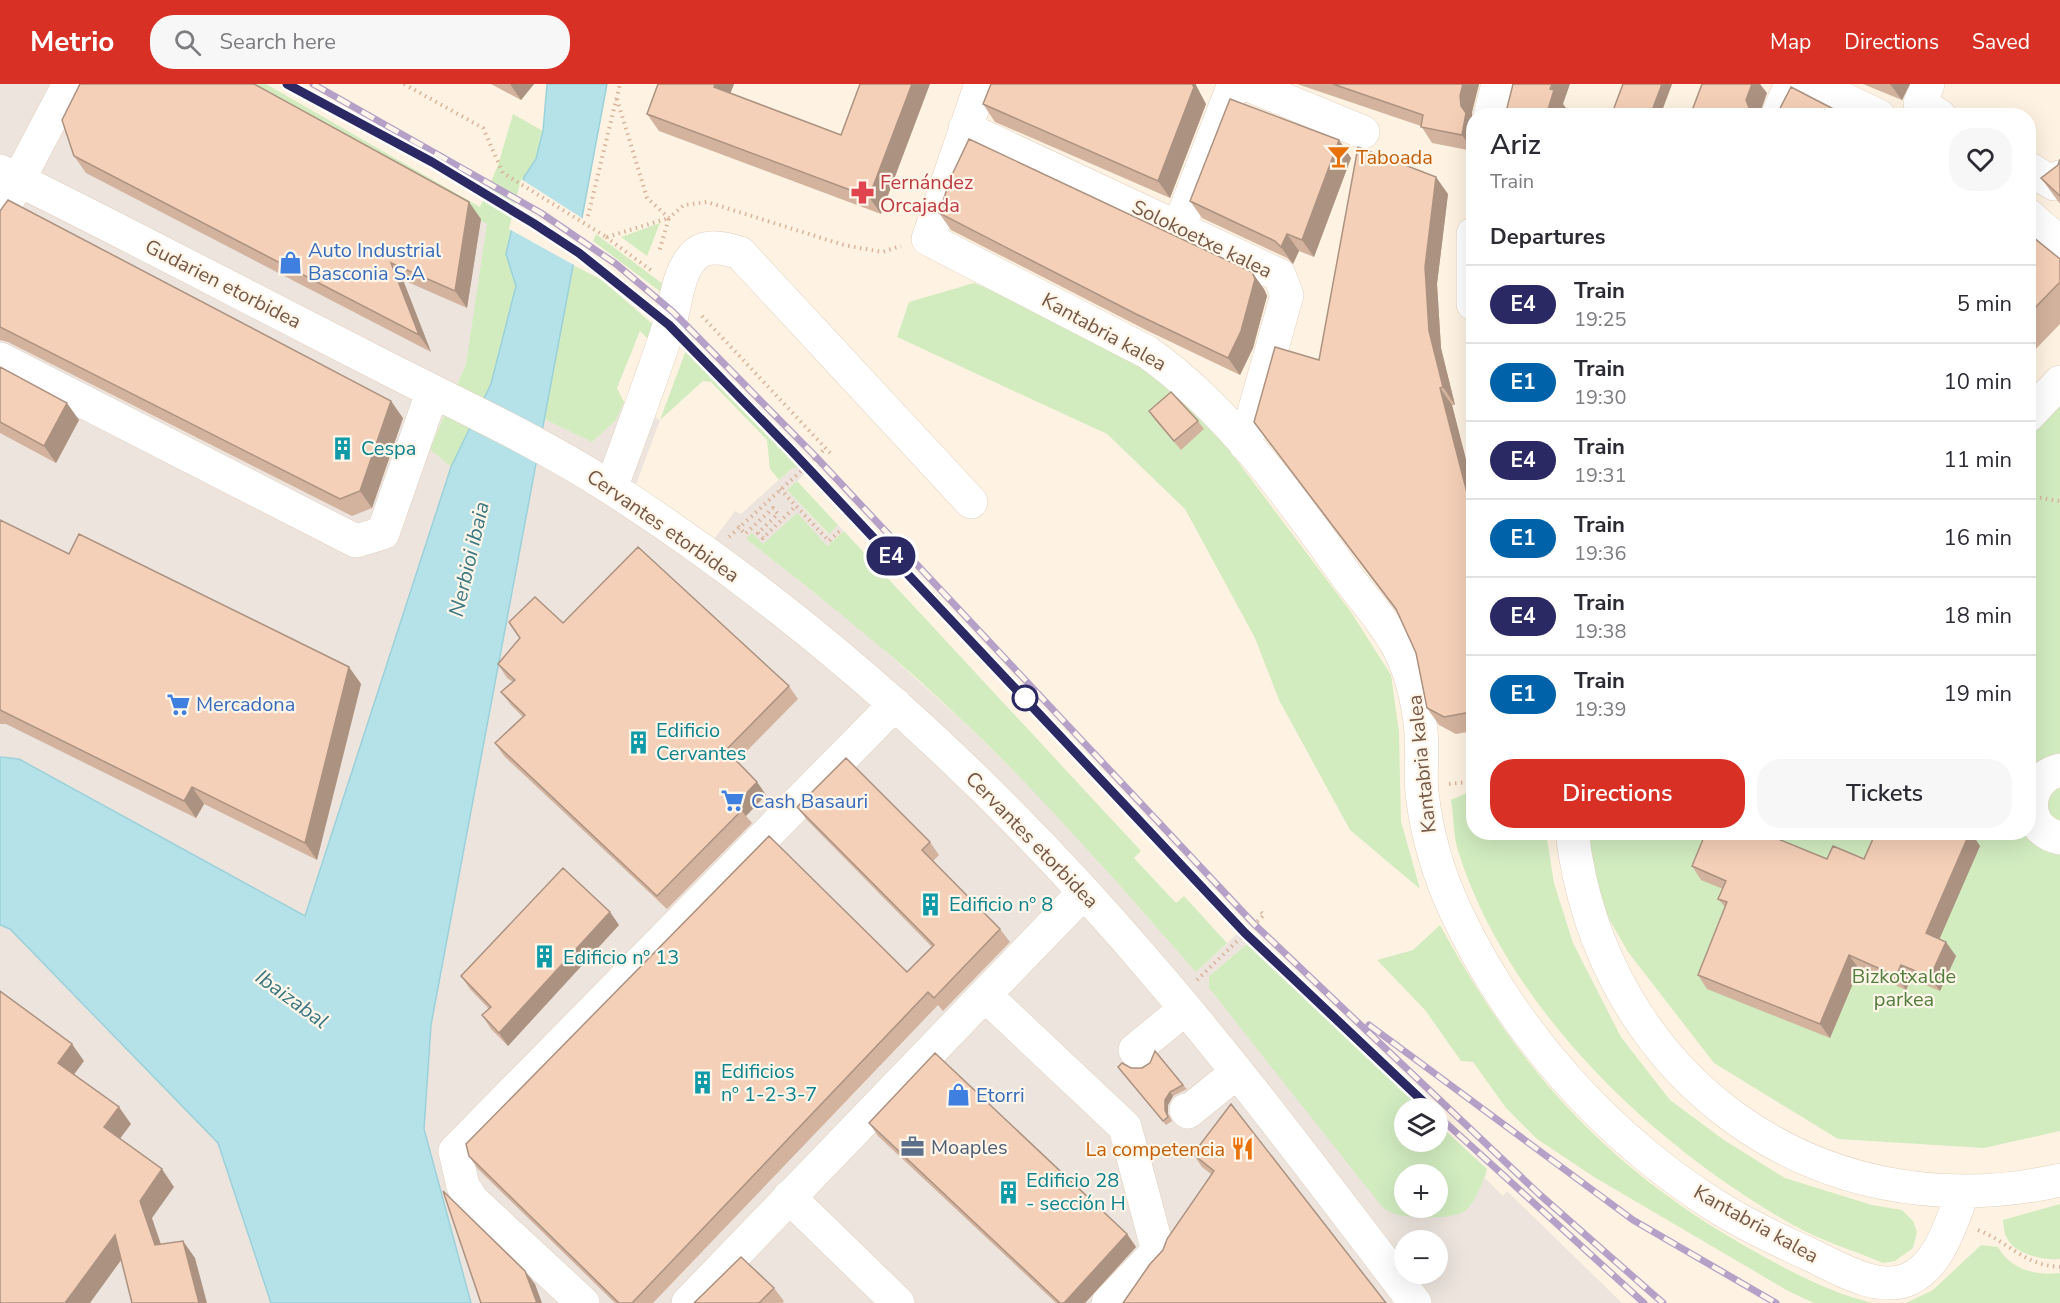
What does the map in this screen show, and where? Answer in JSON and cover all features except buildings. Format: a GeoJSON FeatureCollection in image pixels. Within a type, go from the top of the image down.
{"type":"FeatureCollection","features":[{"type":"Feature","properties":{"kind":"street"},"geometry":{"type":"LineString","coordinates":[[0,215],[9,176],[69,84]]}},
{"type":"Feature","properties":{"kind":"street"},"geometry":{"type":"LineString","coordinates":[[928,239],[981,84]]}},
{"type":"Feature","properties":{"kind":"street"},"geometry":{"type":"LineString","coordinates":[[1179,227],[1234,84]]}},
{"type":"Feature","properties":{"kind":"street"},"geometry":{"type":"LineString","coordinates":[[1246,84],[1363,132]]}},
{"type":"Feature","properties":{"kind":"street"},"geometry":{"type":"LineString","coordinates":[[1492,108],[1498,84]]}},
{"type":"Feature","properties":{"kind":"street"},"geometry":{"type":"LineString","coordinates":[[1780,108],[1791,84]]}},
{"type":"Feature","properties":{"kind":"street"},"geometry":{"type":"LineString","coordinates":[[1812,84],[1862,108]]}},
{"type":"Feature","properties":{"kind":"street"},"geometry":{"type":"LineString","coordinates":[[1928,84],[1920,103],[1928,108]]}},
{"type":"Feature","properties":{"kind":"street","name":"Solokoetxe kalea"},"geometry":{"type":"LineString","coordinates":[[965,128],[1279,275],[1287,295],[1245,444]]}},
{"type":"Feature","properties":{"kind":"street"},"geometry":{"type":"LineString","coordinates":[[2036,173],[2054,184],[2060,177]]}},
{"type":"Feature","properties":{"kind":"street","name":"Gudarien etorbidea"},"geometry":{"type":"LineString","coordinates":[[9,176],[568,461]]}},
{"type":"Feature","properties":{"kind":"street"},"geometry":{"type":"LineString","coordinates":[[2036,222],[2060,243]]}},
{"type":"Feature","properties":{"kind":"street","name":"Kantabria kalea"},"geometry":{"type":"LineString","coordinates":[[928,239],[1147,352],[1176,372],[1286,489],[1396,643],[1411,677],[1421,732],[1422,789],[1429,839],[1440,875],[1476,952],[1504,996],[1566,1079],[1640,1151],[1720,1209],[1828,1264],[1887,1283],[1907,1280],[1925,1268],[1941,1243],[1957,1207]]}},
{"type":"Feature","properties":{"kind":"street"},"geometry":{"type":"LineString","coordinates":[[611,488],[669,325],[686,267],[694,255],[707,248],[722,247],[740,254],[971,502]]}},
{"type":"Feature","properties":{"kind":"street"},"geometry":{"type":"LineString","coordinates":[[0,359],[356,541],[382,533],[439,396]]}},
{"type":"Feature","properties":{"kind":"street"},"geometry":{"type":"LineString","coordinates":[[2036,408],[2060,382]]}},
{"type":"Feature","properties":{"kind":"street","name":"Cervantes etorbidea"},"geometry":{"type":"LineString","coordinates":[[568,461],[712,557],[802,626],[895,704],[1003,806],[1084,892],[1181,1004],[1415,1303]]}},
{"type":"Feature","properties":{"kind":"street"},"geometry":{"type":"LineString","coordinates":[[583,1303],[472,1200],[463,1186],[455,1151],[895,704]]}},
{"type":"Feature","properties":{"kind":"street"},"geometry":{"type":"LineString","coordinates":[[2036,819],[2043,831],[2060,838]]}},
{"type":"Feature","properties":{"kind":"street"},"geometry":{"type":"LineString","coordinates":[[1573,840],[1584,898],[1611,973],[1650,1035],[1680,1071],[1716,1104],[1751,1130],[1827,1168],[1866,1180],[1916,1190],[1957,1207],[2060,1180]]}},
{"type":"Feature","properties":{"kind":"street"},"geometry":{"type":"LineString","coordinates":[[688,1303],[1084,892]]}},
{"type":"Feature","properties":{"kind":"street"},"geometry":{"type":"LineString","coordinates":[[984,995],[1125,1127],[1158,1251],[1108,1303]]}},
{"type":"Feature","properties":{"kind":"street"},"geometry":{"type":"LineString","coordinates":[[1140,1055],[1136,1050],[1181,1004]]}},
{"type":"Feature","properties":{"kind":"street"},"geometry":{"type":"LineString","coordinates":[[1187,1111],[1236,1073]]}},
{"type":"Feature","properties":{"kind":"street"},"geometry":{"type":"LineString","coordinates":[[789,1197],[898,1303]]}},
{"type":"Feature","properties":{"kind":"path"},"geometry":{"type":"LineString","coordinates":[[404,84],[483,128],[503,173],[608,238],[653,271],[678,293],[831,454]]}},
{"type":"Feature","properties":{"kind":"path"},"geometry":{"type":"LineString","coordinates":[[588,216],[620,84]]}},
{"type":"Feature","properties":{"kind":"path"},"geometry":{"type":"LineString","coordinates":[[617,99],[647,198],[669,218]]}},
{"type":"Feature","properties":{"kind":"path"},"geometry":{"type":"LineString","coordinates":[[608,238],[606,237],[669,218],[684,205],[707,202],[844,245],[882,252],[928,239]]}},
{"type":"Feature","properties":{"kind":"path"},"geometry":{"type":"LineString","coordinates":[[653,271],[669,218]]}},
{"type":"Feature","properties":{"kind":"path"},"geometry":{"type":"LineString","coordinates":[[712,557],[738,526],[826,448]]}},
{"type":"Feature","properties":{"kind":"path"},"geometry":{"type":"LineString","coordinates":[[798,473],[802,477]]}},
{"type":"Feature","properties":{"kind":"path"},"geometry":{"type":"LineString","coordinates":[[780,489],[829,541],[842,529]]}},
{"type":"Feature","properties":{"kind":"path"},"geometry":{"type":"LineString","coordinates":[[2036,497],[2060,501]]}},
{"type":"Feature","properties":{"kind":"path"},"geometry":{"type":"LineString","coordinates":[[738,526],[745,534],[772,507],[778,514],[758,533],[763,538],[796,506]]}},
{"type":"Feature","properties":{"kind":"path"},"geometry":{"type":"LineString","coordinates":[[1422,789],[1466,782]]}},
{"type":"Feature","properties":{"kind":"path"},"geometry":{"type":"LineString","coordinates":[[1181,1004],[1234,940],[1264,915],[1260,911]]}},
{"type":"Feature","properties":{"kind":"path"},"geometry":{"type":"LineString","coordinates":[[1957,1207],[1990,1235],[2026,1260],[2044,1266],[2060,1267]]}},
{"type":"Feature","properties":{"kind":"shaded area"},"geometry":{"type":"Polygon","coordinates":[[[0,84],[235,84],[488,224],[466,364],[430,448],[451,467],[305,917],[20,759],[0,757],[0,84]]]}},
{"type":"Feature","properties":{"kind":"shaded area"},"geometry":{"type":"Polygon","coordinates":[[[624,402],[660,420],[635,487],[714,539],[735,511],[741,514],[793,467],[795,469],[799,465],[807,472],[787,490],[828,534],[838,525],[844,531],[827,546],[763,544],[746,539],[864,632],[964,722],[1053,810],[1196,972],[1237,934],[1247,944],[1209,976],[1209,988],[1387,1211],[1394,1211],[1394,1218],[1448,1218],[1448,1210],[1466,1210],[1485,1178],[1503,1196],[1507,1191],[1622,1303],[471,1303],[424,1129],[431,1025],[544,419],[592,442],[616,420],[624,402]]]}},
{"type":"Feature","properties":{"kind":"shaded area"},"geometry":{"type":"Polygon","coordinates":[[[0,925],[10,929],[218,1143],[271,1303],[0,1303],[0,925]]]}},
{"type":"Feature","properties":{"kind":"green space"},"geometry":{"type":"Polygon","coordinates":[[[235,84],[266,84],[480,207],[498,165],[513,114],[543,131],[536,159],[524,177],[506,254],[516,286],[491,384],[451,467],[430,449],[466,364],[487,224],[235,84]]]}},
{"type":"Feature","properties":{"kind":"green space"},"geometry":{"type":"Polygon","coordinates":[[[660,223],[647,256],[621,237],[660,223]]]}},
{"type":"Feature","properties":{"kind":"green space"},"geometry":{"type":"Polygon","coordinates":[[[596,234],[663,284],[662,293],[593,241],[596,234]]]}},
{"type":"Feature","properties":{"kind":"green space"},"geometry":{"type":"Polygon","coordinates":[[[573,265],[602,280],[656,327],[651,342],[640,331],[617,388],[624,402],[616,420],[592,442],[544,419],[573,265]]]}},
{"type":"Feature","properties":{"kind":"green space"},"geometry":{"type":"Polygon","coordinates":[[[974,283],[1055,316],[1143,369],[1211,426],[1351,612],[1391,675],[1399,732],[1401,821],[1420,889],[1350,830],[1279,700],[1255,638],[1185,509],[1107,434],[897,337],[909,302],[974,283]]]}},
{"type":"Feature","properties":{"kind":"green space"},"geometry":{"type":"Polygon","coordinates":[[[686,350],[799,465],[795,469],[793,467],[779,480],[770,469],[767,440],[711,382],[703,381],[660,420],[686,350]]]}},
{"type":"Feature","properties":{"kind":"green space","name":"Bizkotxalde parkea"},"geometry":{"type":"Polygon","coordinates":[[[2060,404],[2060,1131],[1984,1148],[1838,1139],[1714,1063],[1628,952],[1593,891],[1584,840],[2036,840],[2036,427],[2060,404]]]}},
{"type":"Feature","properties":{"kind":"green space"},"geometry":{"type":"Polygon","coordinates":[[[797,481],[838,525],[829,534],[787,490],[797,481]]]}},
{"type":"Feature","properties":{"kind":"green space"},"geometry":{"type":"Polygon","coordinates":[[[797,513],[827,546],[844,531],[1141,851],[1134,858],[1176,903],[1184,896],[1227,943],[1196,972],[1112,876],[965,723],[885,651],[746,539],[752,533],[763,544],[797,513]]]}},
{"type":"Feature","properties":{"kind":"green space"},"geometry":{"type":"Polygon","coordinates":[[[1466,793],[1466,840],[1547,840],[1554,883],[1573,943],[1621,1037],[1670,1100],[1724,1140],[1785,1178],[1872,1205],[1902,1210],[1913,1221],[1917,1232],[1913,1248],[1895,1261],[1883,1263],[1805,1231],[1742,1194],[1690,1157],[1640,1115],[1593,1069],[1550,1020],[1513,967],[1482,912],[1459,854],[1451,800],[1466,793]]]}},
{"type":"Feature","properties":{"kind":"green space"},"geometry":{"type":"Polygon","coordinates":[[[1440,925],[1501,1024],[1533,1068],[1568,1108],[1607,1146],[1648,1181],[1694,1215],[1745,1246],[1823,1286],[1873,1303],[1814,1303],[1790,1292],[1594,1177],[1537,1139],[1506,1108],[1473,1062],[1461,1061],[1425,1010],[1377,960],[1413,950],[1440,925]]]}},
{"type":"Feature","properties":{"kind":"green space"},"geometry":{"type":"Polygon","coordinates":[[[1247,944],[1411,1098],[1394,1098],[1394,1152],[1448,1152],[1448,1133],[1487,1169],[1479,1192],[1469,1207],[1459,1214],[1448,1216],[1448,1164],[1394,1164],[1394,1213],[1384,1208],[1209,988],[1209,976],[1247,944]]]}},
{"type":"Feature","properties":{"kind":"green space"},"geometry":{"type":"Polygon","coordinates":[[[2060,1204],[2060,1259],[2041,1258],[2027,1254],[2014,1247],[2008,1240],[2003,1220],[2060,1204]]]}},
{"type":"Feature","properties":{"kind":"green space"},"geometry":{"type":"Polygon","coordinates":[[[1981,1245],[1998,1247],[2009,1261],[2024,1269],[2041,1273],[2060,1273],[2060,1303],[1906,1303],[1933,1290],[1981,1245]]]}},
{"type":"Feature","properties":{"kind":"water"},"geometry":{"type":"Polygon","coordinates":[[[547,84],[607,84],[431,1025],[424,1129],[471,1303],[271,1303],[218,1143],[10,929],[0,925],[0,757],[19,759],[305,916],[451,467],[491,384],[516,286],[506,254],[524,177],[536,159],[543,131],[547,84]]]}},
{"type":"Feature","properties":{"kind":"pier"},"geometry":{"type":"Polygon","coordinates":[[[521,179],[585,220],[576,266],[509,229],[521,179]]]}},
{"type":"Feature","properties":{"kind":"railway"},"geometry":{"type":"LineString","coordinates":[[287,84],[432,162],[533,223],[607,275],[669,325],[806,465],[1245,933],[1419,1098]]}},
{"type":"Feature","properties":{"kind":"railway"},"geometry":{"type":"LineString","coordinates":[[313,84],[541,213],[616,264],[673,312],[816,457],[1254,924],[1539,1194],[1663,1303]]}},
{"type":"Feature","properties":{"kind":"railway"},"geometry":{"type":"LineString","coordinates":[[1369,1025],[1633,1220],[1776,1303]]}},
{"type":"Feature","properties":{"kind":"railway"},"geometry":{"type":"LineString","coordinates":[[1448,1125],[1644,1303]]}},
{"type":"Feature","properties":{"kind":"train","name":"E4"},"geometry":{"type":"LineString","coordinates":[[287,84],[432,162],[533,223],[579,253],[669,325],[702,356],[1245,933],[1419,1098]]}},
{"type":"Feature","properties":{"kind":"place","name":"Taboada"},"geometry":{"type":"Point","coordinates":[1338,157]}},
{"type":"Feature","properties":{"kind":"place","name":"Fernández Orcajada"},"geometry":{"type":"Point","coordinates":[862,193]}},
{"type":"Feature","properties":{"kind":"place","name":"Auto Industrial Basconia S.A"},"geometry":{"type":"Point","coordinates":[290,262]}},
{"type":"Feature","properties":{"kind":"place","name":"Cespa"},"geometry":{"type":"Point","coordinates":[343,448]}},
{"type":"Feature","properties":{"kind":"place","name":"Mercadona"},"geometry":{"type":"Point","coordinates":[178,704]}},
{"type":"Feature","properties":{"kind":"place","name":"Edificio Cervantes"},"geometry":{"type":"Point","coordinates":[638,742]}},
{"type":"Feature","properties":{"kind":"place","name":"Cash Basauri"},"geometry":{"type":"Point","coordinates":[733,801]}},
{"type":"Feature","properties":{"kind":"place","name":"Edificio nº 8"},"geometry":{"type":"Point","coordinates":[931,904]}},
{"type":"Feature","properties":{"kind":"place","name":"Edificio nº 13"},"geometry":{"type":"Point","coordinates":[545,957]}},
{"type":"Feature","properties":{"kind":"place","name":"Edificios nº 1-2-3-7"},"geometry":{"type":"Point","coordinates":[703,1082]}},
{"type":"Feature","properties":{"kind":"place","name":"Etorri"},"geometry":{"type":"Point","coordinates":[958,1095]}},
{"type":"Feature","properties":{"kind":"place","name":"Moaples"},"geometry":{"type":"Point","coordinates":[913,1147]}},
{"type":"Feature","properties":{"kind":"place","name":"La competencia"},"geometry":{"type":"Point","coordinates":[1243,1149]}},
{"type":"Feature","properties":{"kind":"place","name":"Edificio 28 - sección H"},"geometry":{"type":"Point","coordinates":[1008,1192]}},
{"type":"Feature","properties":{"kind":"water label","name":"Nerbioi ibaia"},"geometry":{"type":"Point","coordinates":[469,559]}},
{"type":"Feature","properties":{"kind":"water label","name":"Ibaizabal"},"geometry":{"type":"Point","coordinates":[292,999]}}]}
